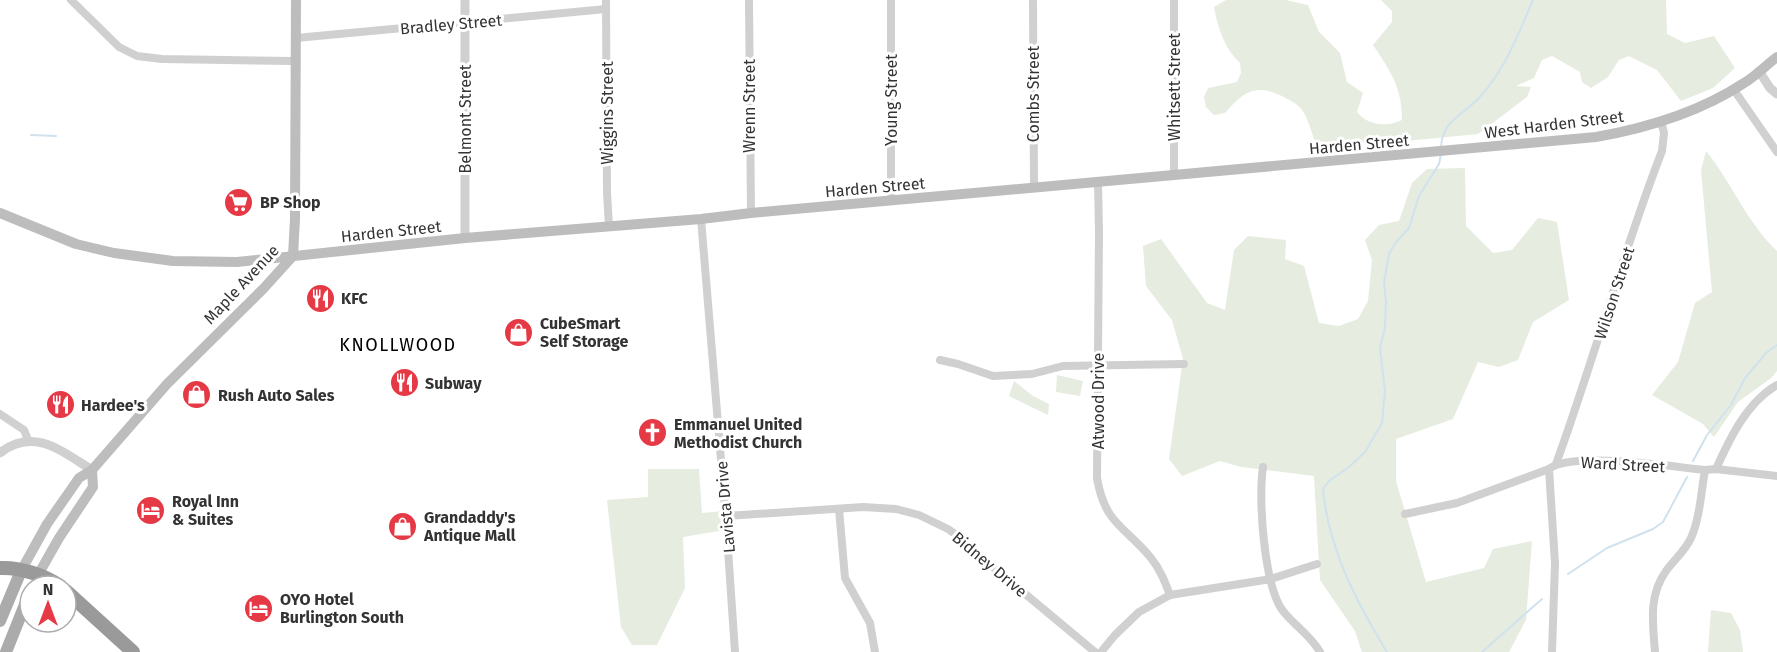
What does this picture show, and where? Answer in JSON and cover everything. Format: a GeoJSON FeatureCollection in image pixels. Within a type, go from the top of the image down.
{"type":"FeatureCollection","features":[{"type":"Feature","properties":{"kind":"highway"},"geometry":{"type":"LineString","coordinates":[[0,568],[21,571],[25,574]]}},
{"type":"Feature","properties":{"kind":"highway"},"geometry":{"type":"LineString","coordinates":[[78,602],[133,652]]}},
{"type":"Feature","properties":{"kind":"main road","name":"Maple Avenue"},"geometry":{"type":"LineString","coordinates":[[0,621],[21,571],[47,524],[79,478],[92,470],[167,384],[264,288],[292,256],[295,219],[296,0]]}},
{"type":"Feature","properties":{"kind":"main road","name":"West Harden Street"},"geometry":{"type":"LineString","coordinates":[[1460,149],[1596,137],[1624,132],[1661,121],[1734,90],[1777,57]]}},
{"type":"Feature","properties":{"kind":"main road","name":"Harden Street"},"geometry":{"type":"LineString","coordinates":[[0,213],[76,244],[173,261],[237,262],[465,238],[700,219],[1460,149]]}},
{"type":"Feature","properties":{"kind":"main road","name":"Maple Avenue"},"geometry":{"type":"LineString","coordinates":[[39,574],[63,531],[93,487],[92,470]]}},
{"type":"Feature","properties":{"kind":"main road"},"geometry":{"type":"LineString","coordinates":[[6,652],[18,622]]}},
{"type":"Feature","properties":{"kind":"street"},"geometry":{"type":"LineString","coordinates":[[71,0],[119,47],[137,56],[162,59],[295,61]]}},
{"type":"Feature","properties":{"kind":"street","name":"Belmont Street"},"geometry":{"type":"LineString","coordinates":[[465,0],[465,238]]}},
{"type":"Feature","properties":{"kind":"street","name":"Wiggins Street"},"geometry":{"type":"LineString","coordinates":[[606,0],[609,226]]}},
{"type":"Feature","properties":{"kind":"street","name":"Wrenn Street"},"geometry":{"type":"LineString","coordinates":[[749,0],[750,213]]}},
{"type":"Feature","properties":{"kind":"street","name":"Young Street"},"geometry":{"type":"LineString","coordinates":[[891,0],[891,201]]}},
{"type":"Feature","properties":{"kind":"street","name":"Combs Street"},"geometry":{"type":"LineString","coordinates":[[1033,0],[1034,188]]}},
{"type":"Feature","properties":{"kind":"street","name":"Whitsett Street"},"geometry":{"type":"LineString","coordinates":[[1174,0],[1174,175]]}},
{"type":"Feature","properties":{"kind":"street","name":"Bradley Street"},"geometry":{"type":"LineString","coordinates":[[296,38],[606,9]]}},
{"type":"Feature","properties":{"kind":"street"},"geometry":{"type":"LineString","coordinates":[[1758,70],[1777,94]]}},
{"type":"Feature","properties":{"kind":"street"},"geometry":{"type":"LineString","coordinates":[[1734,90],[1777,152]]}},
{"type":"Feature","properties":{"kind":"street","name":"Wilson Street"},"geometry":{"type":"LineString","coordinates":[[1552,652],[1555,563],[1552,466],[1662,151],[1664,133],[1661,121]]}},
{"type":"Feature","properties":{"kind":"street","name":"Atwood Drive"},"geometry":{"type":"LineString","coordinates":[[1098,183],[1097,478],[1103,501],[1118,526],[1141,546],[1158,567],[1170,595]]}},
{"type":"Feature","properties":{"kind":"street","name":"Lavista Drive"},"geometry":{"type":"LineString","coordinates":[[700,219],[726,516],[735,652]]}},
{"type":"Feature","properties":{"kind":"street"},"geometry":{"type":"LineString","coordinates":[[940,360],[993,376],[1018,376],[1064,366],[1184,364]]}},
{"type":"Feature","properties":{"kind":"street"},"geometry":{"type":"LineString","coordinates":[[1716,469],[1747,414],[1768,390],[1777,385]]}},
{"type":"Feature","properties":{"kind":"street"},"geometry":{"type":"LineString","coordinates":[[0,414],[24,430],[29,442]]}},
{"type":"Feature","properties":{"kind":"street"},"geometry":{"type":"LineString","coordinates":[[0,453],[9,447],[29,442],[41,442],[54,446],[92,470]]}},
{"type":"Feature","properties":{"kind":"street","name":"Ward Street"},"geometry":{"type":"LineString","coordinates":[[1405,514],[1457,503],[1552,466],[1601,460],[1777,476]]}},
{"type":"Feature","properties":{"kind":"street"},"geometry":{"type":"LineString","coordinates":[[1263,467],[1261,505],[1271,579],[1277,599],[1284,611],[1320,652]]}},
{"type":"Feature","properties":{"kind":"street"},"geometry":{"type":"LineString","coordinates":[[1655,652],[1653,611],[1656,590],[1666,571],[1684,550],[1694,531],[1705,470]]}},
{"type":"Feature","properties":{"kind":"street","name":"Bidney Drive"},"geometry":{"type":"LineString","coordinates":[[726,516],[863,507],[896,509],[919,516],[948,529],[965,541],[1095,652]]}},
{"type":"Feature","properties":{"kind":"street"},"geometry":{"type":"LineString","coordinates":[[839,509],[845,578],[870,623],[875,652]]}},
{"type":"Feature","properties":{"kind":"street"},"geometry":{"type":"LineString","coordinates":[[1101,652],[1139,612],[1170,595],[1271,579],[1317,564]]}},
{"type":"Feature","properties":{"kind":"shaded area"},"geometry":{"type":"Polygon","coordinates":[[[1226,0],[1286,0],[1308,5],[1319,32],[1340,53],[1347,82],[1363,93],[1357,112],[1361,117],[1378,124],[1390,124],[1402,120],[1398,89],[1373,45],[1392,22],[1392,11],[1381,0],[1666,0],[1667,34],[1685,43],[1714,36],[1735,68],[1713,88],[1681,101],[1657,70],[1629,56],[1619,60],[1608,77],[1591,88],[1582,82],[1580,72],[1552,56],[1542,60],[1534,78],[1516,86],[1531,87],[1527,97],[1478,134],[1385,143],[1333,142],[1324,146],[1315,141],[1300,108],[1273,92],[1257,90],[1250,92],[1225,113],[1214,115],[1206,107],[1204,97],[1208,88],[1237,82],[1241,73],[1240,63],[1222,37],[1214,7],[1226,0]]]}},
{"type":"Feature","properties":{"kind":"shaded area"},"geometry":{"type":"Polygon","coordinates":[[[1706,151],[1757,228],[1777,251],[1777,371],[1738,402],[1714,437],[1703,424],[1652,395],[1678,362],[1695,303],[1712,292],[1701,170],[1706,151]]]}},
{"type":"Feature","properties":{"kind":"shaded area"},"geometry":{"type":"Polygon","coordinates":[[[1465,168],[1466,226],[1493,253],[1512,250],[1538,218],[1557,222],[1569,300],[1533,322],[1518,360],[1499,367],[1478,362],[1453,419],[1396,439],[1396,481],[1426,582],[1484,568],[1493,549],[1532,541],[1526,620],[1509,652],[1362,652],[1355,631],[1320,580],[1314,476],[1241,467],[1220,461],[1182,476],[1169,459],[1183,359],[1172,320],[1146,286],[1143,246],[1161,239],[1207,303],[1225,310],[1234,250],[1248,236],[1286,240],[1285,259],[1304,266],[1319,323],[1339,326],[1358,319],[1368,301],[1372,260],[1365,240],[1379,225],[1399,221],[1412,183],[1427,169],[1465,168]]]}},
{"type":"Feature","properties":{"kind":"shaded area"},"geometry":{"type":"Polygon","coordinates":[[[1057,375],[1083,381],[1080,396],[1056,392],[1057,375]]]}},
{"type":"Feature","properties":{"kind":"shaded area"},"geometry":{"type":"Polygon","coordinates":[[[1014,381],[1033,396],[1049,404],[1048,415],[1009,396],[1014,381]]]}},
{"type":"Feature","properties":{"kind":"shaded area"},"geometry":{"type":"Polygon","coordinates":[[[648,469],[699,469],[702,513],[724,511],[725,530],[683,537],[685,588],[657,645],[632,645],[621,627],[607,500],[648,497],[648,469]]]}},
{"type":"Feature","properties":{"kind":"shaded area"},"geometry":{"type":"Polygon","coordinates":[[[1711,610],[1731,613],[1740,630],[1743,652],[1708,652],[1711,610]]]}},
{"type":"Feature","properties":{"kind":"waterway"},"geometry":{"type":"LineString","coordinates":[[1441,149],[1442,139],[1449,125],[1479,98],[1496,76],[1510,52],[1533,0]]}},
{"type":"Feature","properties":{"kind":"waterway"},"geometry":{"type":"LineString","coordinates":[[31,135],[56,136]]}},
{"type":"Feature","properties":{"kind":"waterway"},"geometry":{"type":"LineString","coordinates":[[1387,652],[1365,614],[1338,554],[1326,511],[1323,489],[1329,481],[1365,452],[1382,423],[1385,391],[1380,348],[1385,328],[1384,282],[1389,254],[1409,228],[1419,196],[1439,164],[1441,154]]}},
{"type":"Feature","properties":{"kind":"waterway"},"geometry":{"type":"LineString","coordinates":[[1693,461],[1707,435],[1731,405],[1745,378],[1767,352],[1777,345]]}},
{"type":"Feature","properties":{"kind":"waterway"},"geometry":{"type":"LineString","coordinates":[[1568,574],[1607,548],[1653,529],[1663,522],[1687,477]]}},
{"type":"Feature","properties":{"kind":"waterway"},"geometry":{"type":"LineString","coordinates":[[1482,652],[1542,599]]}},
{"type":"Feature","properties":{"kind":"place","name":"BP Shop"},"geometry":{"type":"Point","coordinates":[239,202]}},
{"type":"Feature","properties":{"kind":"place","name":"KFC"},"geometry":{"type":"Point","coordinates":[320,298]}},
{"type":"Feature","properties":{"kind":"place","name":"CubeSmart Self Storage"},"geometry":{"type":"Point","coordinates":[519,332]}},
{"type":"Feature","properties":{"kind":"place","name":"Subway"},"geometry":{"type":"Point","coordinates":[404,383]}},
{"type":"Feature","properties":{"kind":"place","name":"Rush Auto Sales"},"geometry":{"type":"Point","coordinates":[197,395]}},
{"type":"Feature","properties":{"kind":"place","name":"Hardee's"},"geometry":{"type":"Point","coordinates":[60,405]}},
{"type":"Feature","properties":{"kind":"place","name":"Emmanuel United Methodist Church"},"geometry":{"type":"Point","coordinates":[653,433]}},
{"type":"Feature","properties":{"kind":"place","name":"Royal Inn & Suites"},"geometry":{"type":"Point","coordinates":[151,510]}},
{"type":"Feature","properties":{"kind":"place","name":"Grandaddy's Antique Mall"},"geometry":{"type":"Point","coordinates":[403,526]}},
{"type":"Feature","properties":{"kind":"place","name":"OYO Hotel Burlington South"},"geometry":{"type":"Point","coordinates":[259,608]}},
{"type":"Feature","properties":{"kind":"district","name":"KNOLLWOOD"},"geometry":{"type":"Point","coordinates":[398,345]}}]}
